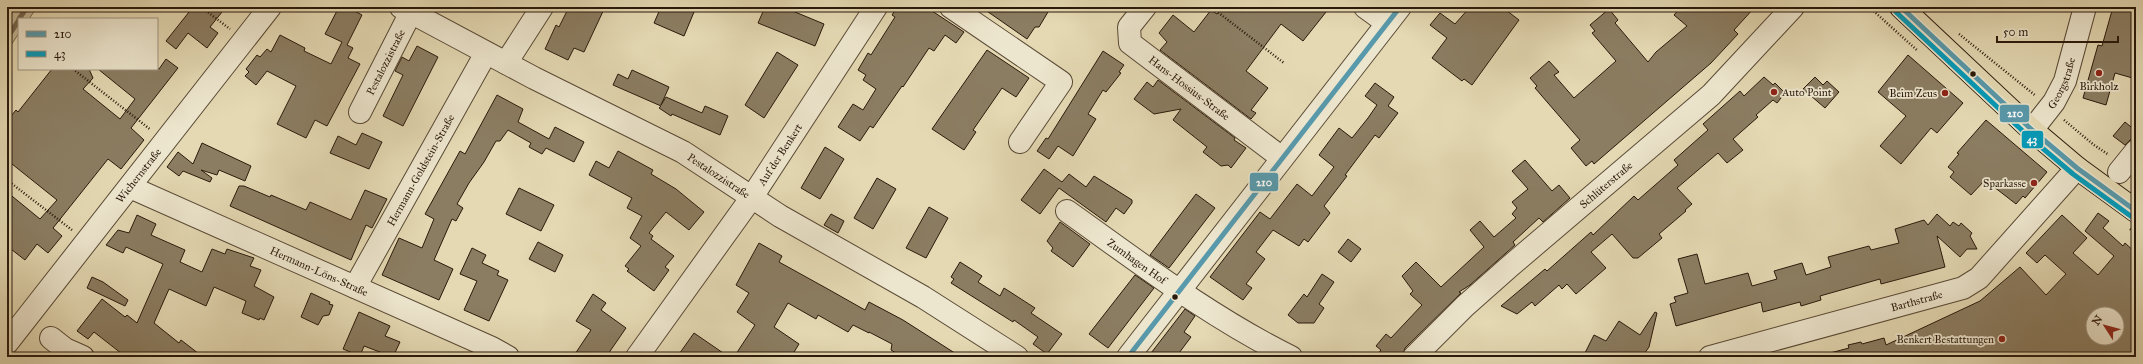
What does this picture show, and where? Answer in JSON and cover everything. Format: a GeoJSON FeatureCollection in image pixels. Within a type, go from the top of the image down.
{"type":"FeatureCollection","features":[{"type":"Feature","properties":{"kind":"main road"},"geometry":{"type":"LineString","coordinates":[[1901,7],[2032,130],[2077,168],[2136,211]]}},
{"type":"Feature","properties":{"kind":"street","name":"Wichernstraße"},"geometry":{"type":"LineString","coordinates":[[7,343],[270,7]]}},
{"type":"Feature","properties":{"kind":"street"},"geometry":{"type":"LineString","coordinates":[[506,63],[542,7]]}},
{"type":"Feature","properties":{"kind":"street","name":"Auf der Benkert"},"geometry":{"type":"LineString","coordinates":[[637,357],[752,197],[876,7]]}},
{"type":"Feature","properties":{"kind":"street"},"geometry":{"type":"LineString","coordinates":[[951,7],[1061,82],[1020,142]]}},
{"type":"Feature","properties":{"kind":"street","name":"Hans-Hossius-Straße"},"geometry":{"type":"LineString","coordinates":[[1145,7],[1129,27],[1130,43],[1282,158]]}},
{"type":"Feature","properties":{"kind":"street"},"geometry":{"type":"LineString","coordinates":[[1128,357],[1394,15],[1365,7]]}},
{"type":"Feature","properties":{"kind":"street","name":"Schlüterstraße"},"geometry":{"type":"LineString","coordinates":[[1414,357],[1465,306],[1509,267],[1710,95],[1793,7]]}},
{"type":"Feature","properties":{"kind":"street","name":"Georgstraße"},"geometry":{"type":"LineString","coordinates":[[2032,130],[2058,96],[2065,81],[2085,7]]}},
{"type":"Feature","properties":{"kind":"street","name":"Pestalozzistraße"},"geometry":{"type":"LineString","coordinates":[[360,112],[406,9],[486,53],[683,152],[780,216],[923,297],[1016,357]]}},
{"type":"Feature","properties":{"kind":"street","name":"Hermann-Goldstein-Straße"},"geometry":{"type":"LineString","coordinates":[[355,287],[486,53]]}},
{"type":"Feature","properties":{"kind":"street","name":"Barthstraße"},"geometry":{"type":"LineString","coordinates":[[1715,356],[1962,288],[1979,278],[2077,168]]}},
{"type":"Feature","properties":{"kind":"street","name":"Hermann-Löns-Straße"},"geometry":{"type":"LineString","coordinates":[[130,187],[492,348],[508,357]]}},
{"type":"Feature","properties":{"kind":"street","name":"Zumhagen Hof"},"geometry":{"type":"LineString","coordinates":[[1067,211],[1180,291],[1252,338],[1291,357]]}},
{"type":"Feature","properties":{"kind":"street"},"geometry":{"type":"LineString","coordinates":[[51,338],[64,349],[83,357]]}},
{"type":"Feature","properties":{"kind":"path"},"geometry":{"type":"LineString","coordinates":[[201,7],[244,40]]}},
{"type":"Feature","properties":{"kind":"path"},"geometry":{"type":"LineString","coordinates":[[1211,7],[1284,63]]}},
{"type":"Feature","properties":{"kind":"path"},"geometry":{"type":"LineString","coordinates":[[1953,32],[1963,36],[2094,145],[2126,163]]}},
{"type":"Feature","properties":{"kind":"path"},"geometry":{"type":"LineString","coordinates":[[74,70],[164,141]]}},
{"type":"Feature","properties":{"kind":"path"},"geometry":{"type":"LineString","coordinates":[[7,180],[86,241]]}},
{"type":"Feature","properties":{"kind":"shaded area"},"geometry":{"type":"Polygon","coordinates":[[[16,7],[37,7],[30,18],[18,18],[18,34],[7,51],[7,20],[16,7]]]}},
{"type":"Feature","properties":{"kind":"building"},"geometry":{"type":"Polygon","coordinates":[[[193,7],[226,7],[210,27],[218,33],[207,48],[188,33],[176,49],[166,41],[193,7]]]}},
{"type":"Feature","properties":{"kind":"building"},"geometry":{"type":"Polygon","coordinates":[[[339,7],[347,7],[362,15],[347,45],[353,48],[348,58],[360,64],[327,126],[315,120],[306,138],[277,124],[296,86],[267,71],[256,85],[245,76],[249,72],[246,69],[257,55],[260,57],[267,49],[271,52],[280,35],[305,48],[304,51],[331,64],[342,42],[325,34],[339,7]]]}},
{"type":"Feature","properties":{"kind":"building"},"geometry":{"type":"Polygon","coordinates":[[[569,7],[605,7],[584,52],[574,48],[568,60],[545,49],[556,25],[559,27],[569,7]]]}},
{"type":"Feature","properties":{"kind":"building"},"geometry":{"type":"Polygon","coordinates":[[[661,7],[683,7],[694,12],[684,36],[654,23],[661,7]]]}},
{"type":"Feature","properties":{"kind":"building"},"geometry":{"type":"Polygon","coordinates":[[[765,7],[783,7],[824,24],[815,46],[758,23],[765,7]]]}},
{"type":"Feature","properties":{"kind":"building"},"geometry":{"type":"Polygon","coordinates":[[[897,7],[926,7],[964,32],[956,43],[945,35],[934,51],[929,48],[873,128],[870,126],[860,141],[838,127],[853,104],[863,110],[876,89],[863,80],[866,75],[858,70],[868,53],[871,55],[895,17],[892,15],[897,7]]]}},
{"type":"Feature","properties":{"kind":"building"},"geometry":{"type":"Polygon","coordinates":[[[981,7],[1051,7],[1039,27],[1035,27],[1027,39],[981,7]]]}},
{"type":"Feature","properties":{"kind":"building"},"geometry":{"type":"Polygon","coordinates":[[[1223,7],[1330,7],[1303,41],[1281,24],[1246,71],[1268,88],[1251,110],[1256,113],[1251,119],[1160,50],[1167,42],[1159,33],[1173,15],[1194,32],[1211,10],[1217,14],[1223,7]]]}},
{"type":"Feature","properties":{"kind":"building"},"geometry":{"type":"Polygon","coordinates":[[[1470,7],[1502,7],[1519,20],[1472,85],[1464,79],[1462,81],[1432,58],[1447,38],[1430,25],[1440,13],[1455,24],[1470,7]]]}},
{"type":"Feature","properties":{"kind":"building"},"geometry":{"type":"Polygon","coordinates":[[[1681,7],[1755,7],[1734,30],[1738,34],[1711,63],[1594,164],[1592,161],[1586,166],[1571,148],[1580,140],[1535,88],[1537,86],[1530,78],[1549,61],[1559,72],[1554,75],[1574,98],[1616,61],[1592,33],[1595,31],[1590,25],[1609,9],[1618,20],[1615,23],[1648,62],[1656,52],[1687,26],[1674,15],[1681,7]]]}},
{"type":"Feature","properties":{"kind":"building"},"geometry":{"type":"Polygon","coordinates":[[[2113,7],[2136,7],[2136,79],[2115,73],[2106,105],[2083,98],[2098,45],[2102,46],[2113,7]]]}},
{"type":"Feature","properties":{"kind":"building"},"geometry":{"type":"Polygon","coordinates":[[[417,46],[438,57],[403,126],[383,116],[403,75],[395,71],[402,57],[409,61],[417,46]]]}},
{"type":"Feature","properties":{"kind":"building"},"geometry":{"type":"Polygon","coordinates":[[[987,50],[1029,78],[1016,97],[1002,88],[973,130],[976,132],[964,150],[932,129],[987,50]]]}},
{"type":"Feature","properties":{"kind":"building"},"geometry":{"type":"Polygon","coordinates":[[[1103,51],[1124,65],[1119,72],[1121,73],[1106,92],[1103,90],[1088,114],[1096,119],[1073,156],[1058,146],[1049,159],[1037,151],[1046,138],[1048,139],[1103,51]]]}},
{"type":"Feature","properties":{"kind":"building"},"geometry":{"type":"Polygon","coordinates":[[[777,52],[798,65],[764,118],[745,105],[777,52]]]}},
{"type":"Feature","properties":{"kind":"building"},"geometry":{"type":"Polygon","coordinates":[[[1908,55],[1963,103],[1937,133],[1931,128],[1901,164],[1880,146],[1906,116],[1878,92],[1908,55]]]}},
{"type":"Feature","properties":{"kind":"building"},"geometry":{"type":"Polygon","coordinates":[[[166,59],[178,68],[131,128],[144,140],[121,169],[108,159],[53,228],[62,236],[48,253],[37,244],[25,260],[7,246],[7,192],[40,219],[57,200],[7,160],[7,121],[16,110],[18,112],[51,70],[89,70],[93,78],[83,89],[120,119],[135,99],[99,70],[159,69],[166,59]]]}},
{"type":"Feature","properties":{"kind":"building"},"geometry":{"type":"Polygon","coordinates":[[[632,70],[669,87],[661,105],[666,97],[702,113],[705,106],[728,116],[720,135],[672,114],[671,116],[659,108],[661,106],[613,85],[618,74],[628,79],[632,70]]]}},
{"type":"Feature","properties":{"kind":"building"},"geometry":{"type":"Polygon","coordinates":[[[1764,77],[1773,85],[1775,83],[1785,93],[1777,103],[1773,100],[1756,115],[1758,117],[1733,139],[1743,150],[1727,163],[1718,153],[1677,188],[1692,204],[1659,234],[1662,238],[1638,258],[1633,258],[1612,234],[1591,252],[1606,268],[1576,294],[1567,284],[1562,289],[1559,285],[1535,306],[1532,302],[1517,314],[1501,306],[1545,269],[1547,271],[1591,232],[1593,235],[1634,196],[1638,200],[1678,165],[1674,160],[1708,130],[1703,124],[1740,91],[1744,96],[1764,77]]]}},
{"type":"Feature","properties":{"kind":"building"},"geometry":{"type":"Polygon","coordinates":[[[1815,77],[1823,85],[1827,81],[1839,92],[1825,108],[1803,89],[1815,77]]]}},
{"type":"Feature","properties":{"kind":"building"},"geometry":{"type":"Polygon","coordinates":[[[1158,80],[1246,148],[1231,168],[1228,165],[1221,166],[1203,152],[1207,147],[1173,120],[1181,109],[1154,114],[1134,99],[1147,82],[1153,87],[1158,80]]]}},
{"type":"Feature","properties":{"kind":"building"},"geometry":{"type":"Polygon","coordinates":[[[1375,83],[1394,97],[1388,106],[1398,113],[1379,138],[1375,135],[1345,175],[1347,176],[1324,206],[1330,213],[1308,242],[1304,239],[1299,246],[1273,230],[1256,252],[1265,259],[1246,284],[1252,288],[1243,300],[1210,277],[1260,212],[1270,219],[1297,184],[1312,196],[1334,167],[1319,155],[1339,128],[1352,138],[1368,118],[1377,105],[1365,96],[1375,83]]]}},
{"type":"Feature","properties":{"kind":"building"},"geometry":{"type":"Polygon","coordinates":[[[497,95],[523,109],[518,122],[549,139],[555,127],[584,142],[574,162],[546,148],[542,154],[529,147],[531,143],[508,130],[500,141],[496,141],[457,204],[463,208],[456,221],[452,219],[434,260],[453,269],[439,300],[382,275],[399,238],[422,248],[434,219],[425,214],[460,151],[465,154],[497,95]]]}},
{"type":"Feature","properties":{"kind":"building"},"geometry":{"type":"Polygon","coordinates":[[[1986,120],[2047,172],[2025,198],[2023,196],[2016,204],[1985,180],[1971,195],[1950,177],[1954,172],[1948,167],[1959,154],[1957,153],[1986,120]]]}},
{"type":"Feature","properties":{"kind":"building"},"geometry":{"type":"Polygon","coordinates":[[[2125,122],[2136,131],[2136,134],[2125,145],[2113,136],[2125,122]]]}},
{"type":"Feature","properties":{"kind":"building"},"geometry":{"type":"Polygon","coordinates":[[[362,133],[382,142],[369,169],[330,153],[338,136],[356,145],[362,133]]]}},
{"type":"Feature","properties":{"kind":"building"},"geometry":{"type":"Polygon","coordinates":[[[202,143],[251,166],[245,181],[219,170],[217,175],[201,170],[212,178],[210,182],[183,171],[179,176],[167,167],[178,152],[193,164],[202,143]]]}},
{"type":"Feature","properties":{"kind":"building"},"geometry":{"type":"Polygon","coordinates":[[[825,147],[844,159],[820,199],[801,188],[825,147]]]}},
{"type":"Feature","properties":{"kind":"building"},"geometry":{"type":"Polygon","coordinates":[[[618,151],[653,170],[651,174],[676,189],[704,212],[689,230],[666,212],[649,233],[653,236],[651,239],[674,256],[665,267],[669,270],[654,291],[627,271],[629,269],[625,266],[641,246],[630,238],[642,216],[627,208],[632,198],[589,175],[596,161],[609,168],[618,151]]]}},
{"type":"Feature","properties":{"kind":"building"},"geometry":{"type":"Polygon","coordinates":[[[1525,160],[1552,191],[1559,185],[1570,198],[1543,222],[1539,218],[1513,242],[1515,245],[1470,285],[1459,292],[1461,293],[1405,348],[1402,357],[1375,357],[1381,350],[1376,346],[1386,334],[1391,338],[1422,305],[1410,294],[1413,291],[1402,276],[1416,262],[1441,287],[1484,247],[1470,230],[1480,221],[1494,237],[1516,218],[1512,214],[1517,208],[1512,202],[1528,189],[1512,171],[1525,160]]]}},
{"type":"Feature","properties":{"kind":"building"},"geometry":{"type":"Polygon","coordinates":[[[1044,169],[1062,182],[1069,174],[1086,187],[1094,176],[1132,200],[1132,203],[1124,214],[1116,208],[1106,222],[1059,188],[1040,214],[1021,200],[1044,169]]]}},
{"type":"Feature","properties":{"kind":"building"},"geometry":{"type":"Polygon","coordinates":[[[877,178],[896,189],[873,229],[854,218],[877,178]]]}},
{"type":"Feature","properties":{"kind":"building"},"geometry":{"type":"Polygon","coordinates":[[[239,186],[244,186],[270,197],[271,195],[306,210],[310,202],[351,220],[365,190],[387,199],[372,228],[366,225],[351,260],[230,206],[239,186]]]}},
{"type":"Feature","properties":{"kind":"building"},"geometry":{"type":"Polygon","coordinates":[[[519,188],[554,205],[541,231],[506,214],[519,188]]]}},
{"type":"Feature","properties":{"kind":"building"},"geometry":{"type":"Polygon","coordinates":[[[1196,194],[1215,208],[1169,268],[1150,255],[1196,194]]]}},
{"type":"Feature","properties":{"kind":"building"},"geometry":{"type":"Polygon","coordinates":[[[929,207],[948,218],[926,258],[906,248],[929,207]]]}},
{"type":"Feature","properties":{"kind":"building"},"geometry":{"type":"Polygon","coordinates":[[[2098,213],[2109,221],[2103,228],[2123,246],[2125,243],[2136,253],[2136,357],[2074,357],[2070,353],[2064,357],[1830,357],[1830,353],[1849,348],[1848,345],[1861,342],[1862,344],[1884,338],[1886,345],[1980,301],[2020,267],[2046,295],[2066,274],[2045,255],[2037,263],[2026,253],[2062,215],[2087,238],[2073,253],[2098,275],[2114,256],[2085,231],[2098,213]]]}},
{"type":"Feature","properties":{"kind":"building"},"geometry":{"type":"Polygon","coordinates":[[[831,214],[844,221],[838,233],[824,225],[831,214]]]}},
{"type":"Feature","properties":{"kind":"building"},"geometry":{"type":"Polygon","coordinates":[[[1937,214],[1950,226],[1953,222],[1959,226],[1961,223],[1972,233],[1970,236],[1977,249],[1967,249],[1960,257],[1937,236],[1945,267],[1881,284],[1880,279],[1820,296],[1821,300],[1801,306],[1800,302],[1763,312],[1761,302],[1676,326],[1670,304],[1676,302],[1674,297],[1688,293],[1678,259],[1697,254],[1705,284],[1748,273],[1752,286],[1777,279],[1774,271],[1802,263],[1806,275],[1831,267],[1828,257],[1869,246],[1871,250],[1899,243],[1895,229],[1924,220],[1928,225],[1937,214]]]}},
{"type":"Feature","properties":{"kind":"building"},"geometry":{"type":"Polygon","coordinates":[[[137,215],[156,224],[151,235],[185,250],[180,262],[202,272],[212,249],[225,254],[227,249],[254,258],[250,266],[261,270],[254,286],[274,297],[264,320],[260,318],[259,320],[242,313],[246,301],[214,287],[206,306],[169,289],[154,323],[179,343],[181,340],[203,357],[126,357],[94,332],[88,339],[77,331],[102,299],[125,317],[127,315],[137,323],[163,264],[126,247],[123,253],[106,245],[118,230],[129,233],[137,215]]]}},
{"type":"Feature","properties":{"kind":"building"},"geometry":{"type":"Polygon","coordinates":[[[1060,222],[1090,244],[1073,267],[1051,251],[1053,248],[1047,241],[1060,222]]]}},
{"type":"Feature","properties":{"kind":"building"},"geometry":{"type":"Polygon","coordinates":[[[1348,239],[1361,249],[1351,262],[1338,252],[1348,239]]]}},
{"type":"Feature","properties":{"kind":"building"},"geometry":{"type":"Polygon","coordinates":[[[538,242],[563,255],[555,272],[529,259],[538,242]]]}},
{"type":"Feature","properties":{"kind":"building"},"geometry":{"type":"Polygon","coordinates":[[[759,243],[782,256],[779,262],[865,310],[869,302],[903,320],[961,357],[905,357],[891,350],[892,344],[869,332],[853,325],[848,332],[818,315],[816,319],[788,303],[774,327],[799,344],[791,357],[734,357],[755,325],[737,312],[749,293],[736,285],[759,243]]]}},
{"type":"Feature","properties":{"kind":"building"},"geometry":{"type":"Polygon","coordinates":[[[472,248],[486,255],[482,263],[499,271],[497,275],[508,280],[489,321],[464,310],[477,281],[460,274],[472,248]]]}},
{"type":"Feature","properties":{"kind":"building"},"geometry":{"type":"Polygon","coordinates":[[[960,262],[982,276],[978,282],[1000,296],[1004,288],[1035,308],[1031,313],[1062,334],[1047,354],[1033,344],[1038,337],[1014,320],[1013,322],[951,283],[954,279],[951,277],[960,262]]]}},
{"type":"Feature","properties":{"kind":"building"},"geometry":{"type":"Polygon","coordinates":[[[1322,274],[1334,282],[1319,304],[1324,308],[1314,323],[1298,323],[1288,315],[1304,294],[1307,297],[1322,274]]]}},
{"type":"Feature","properties":{"kind":"building"},"geometry":{"type":"Polygon","coordinates":[[[1135,275],[1154,288],[1108,348],[1089,334],[1135,275]]]}},
{"type":"Feature","properties":{"kind":"building"},"geometry":{"type":"Polygon","coordinates":[[[92,277],[103,282],[128,300],[125,306],[87,288],[92,277]]]}},
{"type":"Feature","properties":{"kind":"building"},"geometry":{"type":"Polygon","coordinates":[[[311,293],[333,305],[329,315],[323,316],[318,325],[301,317],[311,293]]]}},
{"type":"Feature","properties":{"kind":"building"},"geometry":{"type":"Polygon","coordinates":[[[593,294],[606,303],[601,310],[626,328],[606,357],[573,357],[591,330],[576,321],[593,294]]]}},
{"type":"Feature","properties":{"kind":"building"},"geometry":{"type":"Polygon","coordinates":[[[1185,309],[1195,316],[1184,332],[1191,337],[1176,357],[1148,357],[1185,309]]]}},
{"type":"Feature","properties":{"kind":"building"},"geometry":{"type":"Polygon","coordinates":[[[359,312],[390,326],[385,336],[400,342],[393,357],[364,346],[360,356],[343,349],[359,312]]]}},
{"type":"Feature","properties":{"kind":"building"},"geometry":{"type":"Polygon","coordinates":[[[1655,312],[1657,313],[1649,347],[1642,357],[1583,357],[1594,335],[1606,341],[1619,321],[1640,335],[1655,312]]]}},
{"type":"Feature","properties":{"kind":"building"},"geometry":{"type":"Polygon","coordinates":[[[694,333],[729,357],[677,357],[694,333]]]}},
{"type":"Feature","properties":{"kind":"waterway"},"geometry":{"type":"LineString","coordinates":[[20,18],[27,7]]}},
{"type":"Feature","properties":{"kind":"waterway"},"geometry":{"type":"LineString","coordinates":[[7,38],[18,22]]}},
{"type":"Feature","properties":{"kind":"transit line","name":"210"},"geometry":{"type":"LineString","coordinates":[[1128,357],[1400,7]]}},
{"type":"Feature","properties":{"kind":"transit line","name":"210"},"geometry":{"type":"LineString","coordinates":[[1901,7],[2032,130],[2077,168],[2136,211]]}},
{"type":"Feature","properties":{"kind":"transit line","name":"43"},"geometry":{"type":"LineString","coordinates":[[1896,12],[2027,135],[2073,174],[2132,217]]}},
{"type":"Feature","properties":{"kind":"place","name":"Birkholz"},"geometry":{"type":"Point","coordinates":[2099,73]}},
{"type":"Feature","properties":{"kind":"place","name":"Auto Point"},"geometry":{"type":"Point","coordinates":[1774,92]}},
{"type":"Feature","properties":{"kind":"place","name":"Beim Zeus"},"geometry":{"type":"Point","coordinates":[1945,93]}},
{"type":"Feature","properties":{"kind":"place","name":"Sparkasse"},"geometry":{"type":"Point","coordinates":[2034,183]}},
{"type":"Feature","properties":{"kind":"place","name":"Benkert Bestattungen"},"geometry":{"type":"Point","coordinates":[2002,339]}}]}
